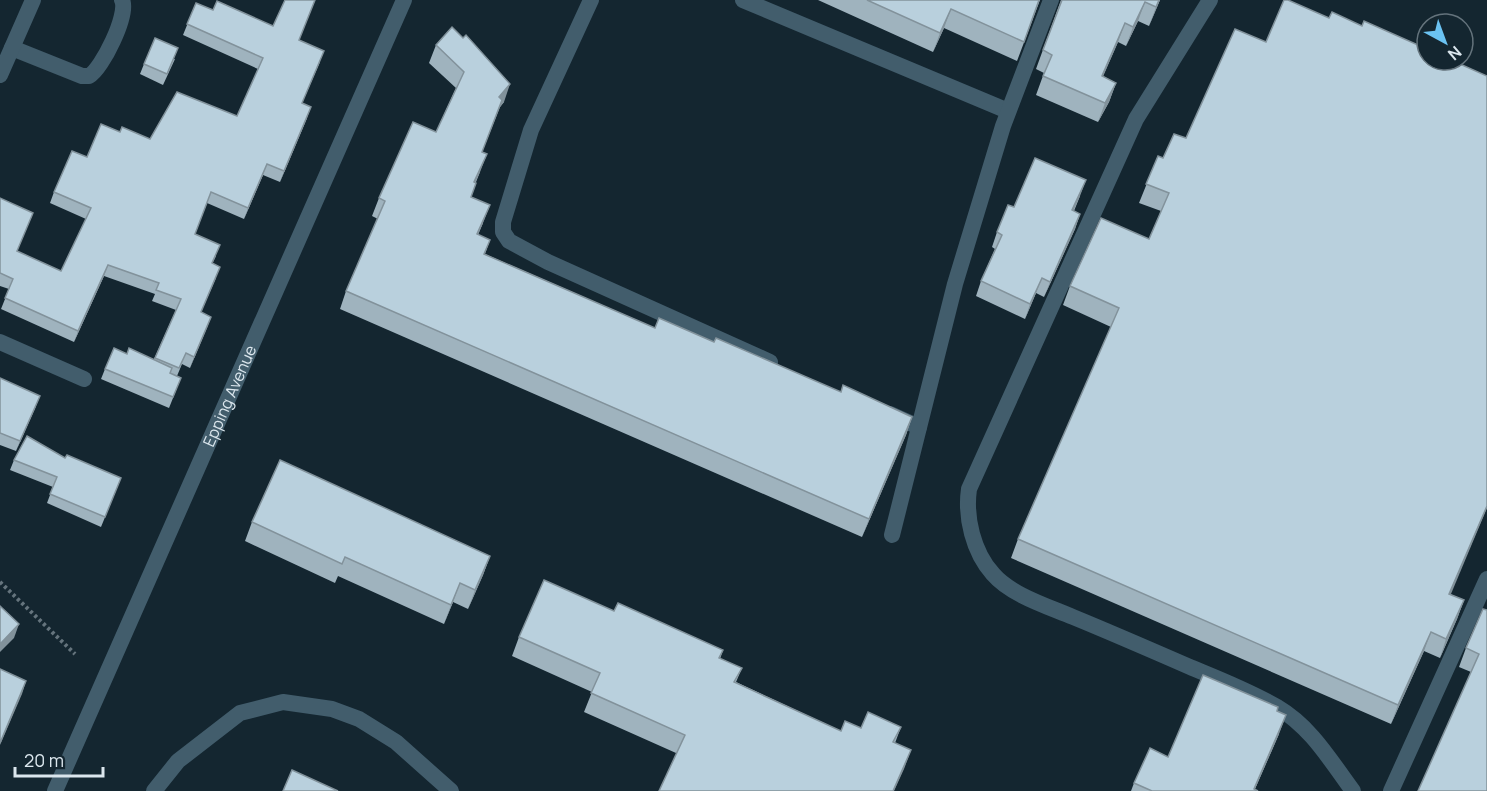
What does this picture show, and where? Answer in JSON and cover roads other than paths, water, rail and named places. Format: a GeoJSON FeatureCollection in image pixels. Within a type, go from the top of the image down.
{"type":"FeatureCollection","features":[{"type":"Feature","properties":{"kind":"street"},"geometry":{"type":"LineString","coordinates":[[0,75],[33,0]]}},
{"type":"Feature","properties":{"kind":"street"},"geometry":{"type":"LineString","coordinates":[[12,48],[82,76],[89,76],[101,65],[120,21],[124,5],[122,0]]}},
{"type":"Feature","properties":{"kind":"street","name":"Epping Avenue"},"geometry":{"type":"LineString","coordinates":[[55,791],[404,0]]}},
{"type":"Feature","properties":{"kind":"street"},"geometry":{"type":"LineString","coordinates":[[591,0],[531,130],[503,222],[503,232],[509,241],[548,262],[783,368]]}},
{"type":"Feature","properties":{"kind":"street"},"geometry":{"type":"LineString","coordinates":[[743,0],[1008,111]]}},
{"type":"Feature","properties":{"kind":"street"},"geometry":{"type":"LineString","coordinates":[[892,535],[955,284],[1008,111],[1051,0]]}},
{"type":"Feature","properties":{"kind":"street"},"geometry":{"type":"LineString","coordinates":[[1210,0],[1136,119],[969,489],[967,505],[969,522],[980,555],[992,574],[1003,584],[1056,610],[1222,680],[1276,706],[1309,732],[1353,791]]}},
{"type":"Feature","properties":{"kind":"street"},"geometry":{"type":"LineString","coordinates":[[0,342],[84,379]]}},
{"type":"Feature","properties":{"kind":"street"},"geometry":{"type":"LineString","coordinates":[[877,409],[919,427]]}},
{"type":"Feature","properties":{"kind":"street"},"geometry":{"type":"LineString","coordinates":[[1391,791],[1487,579]]}},
{"type":"Feature","properties":{"kind":"street"},"geometry":{"type":"LineString","coordinates":[[154,791],[178,760],[240,713],[283,702],[332,710],[359,719],[396,742],[451,791]]}}]}
